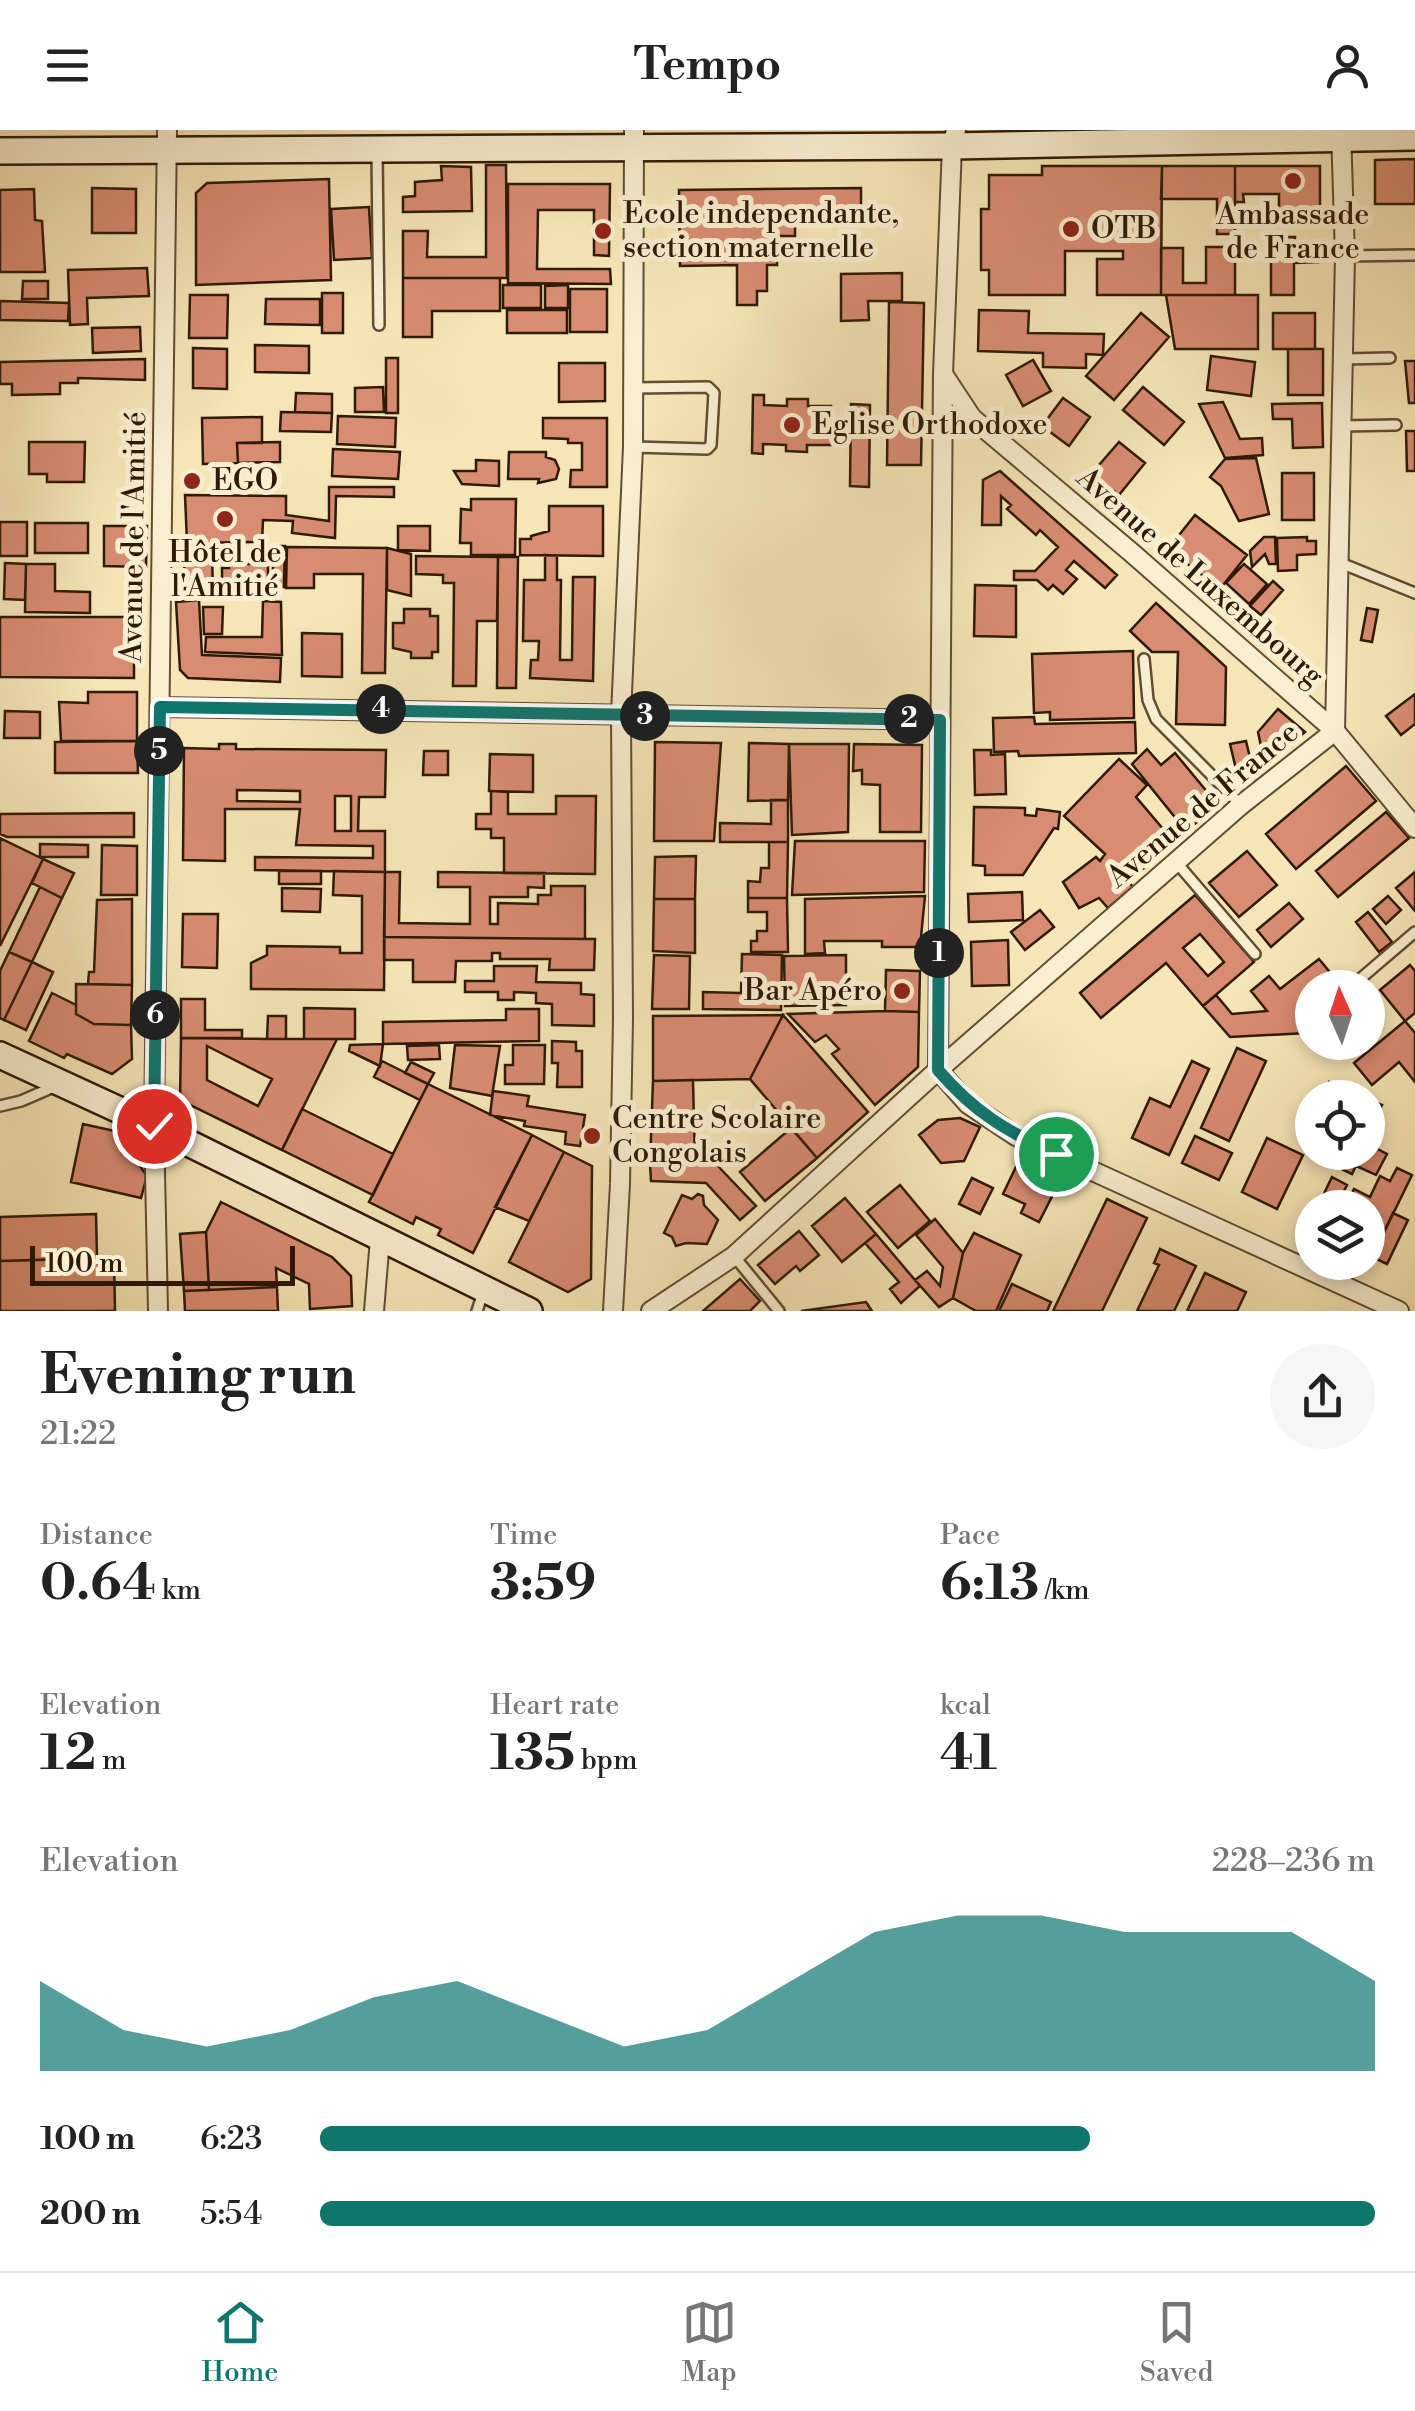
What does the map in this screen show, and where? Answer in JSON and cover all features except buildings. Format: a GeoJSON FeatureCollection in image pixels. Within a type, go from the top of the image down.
{"type":"FeatureCollection","features":[{"type":"Feature","properties":{"kind":"street"},"geometry":{"type":"LineString","coordinates":[[0,151],[167,140],[377,149],[634,139],[1341,134],[1415,138]]}},
{"type":"Feature","properties":{"kind":"street","name":"Avenue de France"},"geometry":{"type":"LineString","coordinates":[[651,1311],[734,1256],[938,1070],[1241,805],[1334,731],[1344,359],[1341,134]]}},
{"type":"Feature","properties":{"kind":"street"},"geometry":{"type":"LineString","coordinates":[[954,138],[943,374],[938,1070],[968,1104],[1016,1136],[1399,1311]]}},
{"type":"Feature","properties":{"kind":"street"},"geometry":{"type":"LineString","coordinates":[[614,1311],[623,1018],[621,715],[633,446],[634,139]]}},
{"type":"Feature","properties":{"kind":"street","name":"Avenue de l'Amitié"},"geometry":{"type":"LineString","coordinates":[[158,1311],[154,1126],[167,140]]}},
{"type":"Feature","properties":{"kind":"street","name":"Avenue de Luxembourg"},"geometry":{"type":"LineString","coordinates":[[943,374],[972,418],[1334,731],[1415,828]]}},
{"type":"Feature","properties":{"kind":"street"},"geometry":{"type":"LineString","coordinates":[[160,707],[940,720]]}},
{"type":"Feature","properties":{"kind":"street"},"geometry":{"type":"LineString","coordinates":[[0,1055],[154,1126],[380,1239],[481,1300],[529,1311]]}},
{"type":"Feature","properties":{"kind":"street"},"geometry":{"type":"LineString","coordinates":[[374,1311],[380,1239]]}},
{"type":"Feature","properties":{"kind":"lane"},"geometry":{"type":"LineString","coordinates":[[377,149],[379,325]]}},
{"type":"Feature","properties":{"kind":"lane"},"geometry":{"type":"LineString","coordinates":[[1345,256],[1412,255]]}},
{"type":"Feature","properties":{"kind":"lane"},"geometry":{"type":"LineString","coordinates":[[1344,359],[1390,358]]}},
{"type":"Feature","properties":{"kind":"lane"},"geometry":{"type":"LineString","coordinates":[[633,388],[708,387],[714,392],[707,449],[633,446]]}},
{"type":"Feature","properties":{"kind":"lane"},"geometry":{"type":"LineString","coordinates":[[1341,426],[1396,425]]}},
{"type":"Feature","properties":{"kind":"lane"},"geometry":{"type":"LineString","coordinates":[[1338,562],[1415,593]]}},
{"type":"Feature","properties":{"kind":"lane"},"geometry":{"type":"LineString","coordinates":[[1144,660],[1148,700],[1156,719],[1241,805]]}},
{"type":"Feature","properties":{"kind":"lane"},"geometry":{"type":"LineString","coordinates":[[1176,862],[1255,954]]}},
{"type":"Feature","properties":{"kind":"lane"},"geometry":{"type":"LineString","coordinates":[[1371,970],[1415,932]]}},
{"type":"Feature","properties":{"kind":"lane"},"geometry":{"type":"LineString","coordinates":[[0,1106],[60,1084]]}},
{"type":"Feature","properties":{"kind":"lane"},"geometry":{"type":"LineString","coordinates":[[734,1256],[779,1311]]}},
{"type":"Feature","properties":{"kind":"place","name":"Ambassade de France"},"geometry":{"type":"Point","coordinates":[1293,181]}},
{"type":"Feature","properties":{"kind":"place","name":"OTB"},"geometry":{"type":"Point","coordinates":[1071,229]}},
{"type":"Feature","properties":{"kind":"place","name":"Ecole independante, section maternelle"},"geometry":{"type":"Point","coordinates":[603,231]}},
{"type":"Feature","properties":{"kind":"place","name":"Eglise Orthodoxe"},"geometry":{"type":"Point","coordinates":[792,425]}},
{"type":"Feature","properties":{"kind":"place","name":"EGO"},"geometry":{"type":"Point","coordinates":[192,481]}},
{"type":"Feature","properties":{"kind":"place","name":"Hôtel de l'Amitié"},"geometry":{"type":"Point","coordinates":[225,519]}},
{"type":"Feature","properties":{"kind":"place","name":"Bar Apéro"},"geometry":{"type":"Point","coordinates":[902,991]}},
{"type":"Feature","properties":{"kind":"place","name":"Centre Scolaire Congolais"},"geometry":{"type":"Point","coordinates":[592,1136]}},
{"type":"Feature","properties":{"kind":"route"},"geometry":{"type":"LineString","coordinates":[[154,1126],[160,707],[940,720],[938,1070],[982,1115],[1056,1154]]}}]}
